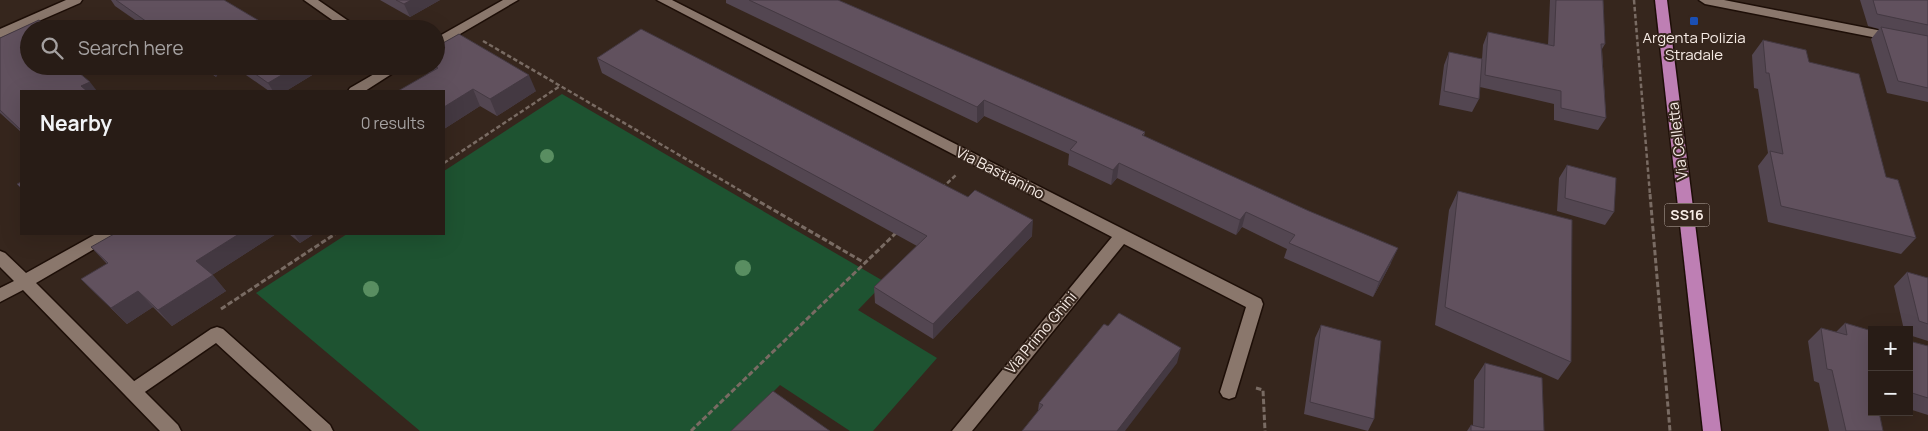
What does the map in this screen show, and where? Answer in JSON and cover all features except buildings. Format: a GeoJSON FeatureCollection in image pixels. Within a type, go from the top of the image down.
{"type":"FeatureCollection","features":[{"type":"Feature","properties":{"kind":"main road","name":"Via Celletta"},"geometry":{"type":"LineString","coordinates":[[1661,0],[1712,431]]}},
{"type":"Feature","properties":{"kind":"street"},"geometry":{"type":"LineString","coordinates":[[31,20],[76,0]]}},
{"type":"Feature","properties":{"kind":"street"},"geometry":{"type":"LineString","coordinates":[[310,0],[340,20]]}},
{"type":"Feature","properties":{"kind":"street"},"geometry":{"type":"LineString","coordinates":[[445,39],[512,0]]}},
{"type":"Feature","properties":{"kind":"street","name":"Via Bastianino"},"geometry":{"type":"LineString","coordinates":[[663,0],[1255,304],[1230,388]]}},
{"type":"Feature","properties":{"kind":"street"},"geometry":{"type":"LineString","coordinates":[[1705,0],[1928,44]]}},
{"type":"Feature","properties":{"kind":"street"},"geometry":{"type":"LineString","coordinates":[[0,34],[20,25]]}},
{"type":"Feature","properties":{"kind":"street"},"geometry":{"type":"LineString","coordinates":[[356,90],[382,75]]}},
{"type":"Feature","properties":{"kind":"street"},"geometry":{"type":"LineString","coordinates":[[0,296],[106,235]]}},
{"type":"Feature","properties":{"kind":"street","name":"Via Primo Ghini"},"geometry":{"type":"LineString","coordinates":[[961,431],[1122,236]]}},
{"type":"Feature","properties":{"kind":"street"},"geometry":{"type":"LineString","coordinates":[[0,258],[172,431]]}},
{"type":"Feature","properties":{"kind":"street"},"geometry":{"type":"LineString","coordinates":[[133,392],[217,334],[324,431]]}},
{"type":"Feature","properties":{"kind":"path"},"geometry":{"type":"LineString","coordinates":[[1634,0],[1670,431]]}},
{"type":"Feature","properties":{"kind":"path"},"geometry":{"type":"LineString","coordinates":[[462,29],[865,263]]}},
{"type":"Feature","properties":{"kind":"path"},"geometry":{"type":"LineString","coordinates":[[445,161],[560,86]]}},
{"type":"Feature","properties":{"kind":"path"},"geometry":{"type":"LineString","coordinates":[[936,194],[972,159]]}},
{"type":"Feature","properties":{"kind":"path"},"geometry":{"type":"LineString","coordinates":[[691,431],[901,228]]}},
{"type":"Feature","properties":{"kind":"path"},"geometry":{"type":"LineString","coordinates":[[218,310],[333,235]]}},
{"type":"Feature","properties":{"kind":"path"},"geometry":{"type":"LineString","coordinates":[[1230,388],[1263,390],[1265,431]]}},
{"type":"Feature","properties":{"kind":"green space"},"geometry":{"type":"Polygon","coordinates":[[[562,94],[885,282],[858,310],[937,358],[873,431],[850,431],[780,385],[734,431],[420,431],[256,293],[345,235],[445,235],[445,170],[562,94]]]}},
{"type":"Feature","properties":{"kind":"place","name":"Argenta Polizia Stradale"},"geometry":{"type":"Point","coordinates":[1694,21]}}]}
